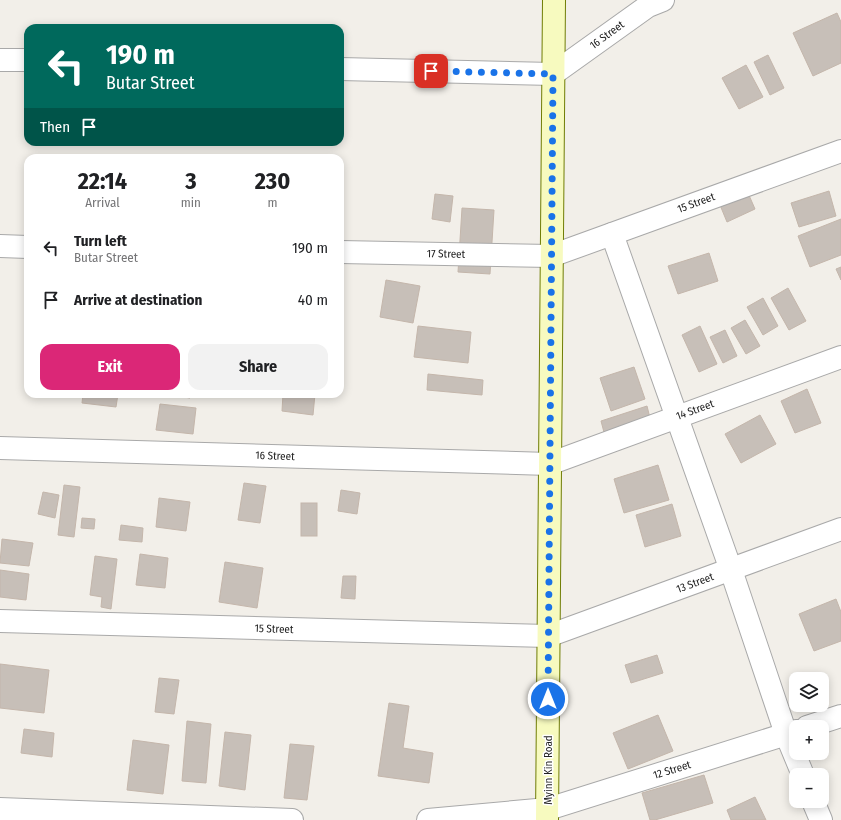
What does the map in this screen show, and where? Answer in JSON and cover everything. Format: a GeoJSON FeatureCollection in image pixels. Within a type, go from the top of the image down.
{"type":"FeatureCollection","features":[{"type":"Feature","properties":{"kind":"street","name":"Myinn Kin Road"},"geometry":{"type":"LineString","coordinates":[[547,814],[554,0]]}},
{"type":"Feature","properties":{"kind":"street","name":"16 Street"},"geometry":{"type":"LineString","coordinates":[[553,74],[648,6],[663,0]]}},
{"type":"Feature","properties":{"kind":"street"},"geometry":{"type":"LineString","coordinates":[[0,60],[24,60]]}},
{"type":"Feature","properties":{"kind":"street"},"geometry":{"type":"LineString","coordinates":[[344,69],[553,74]]}},
{"type":"Feature","properties":{"kind":"street","name":"15 Street"},"geometry":{"type":"LineString","coordinates":[[551,256],[841,151]]}},
{"type":"Feature","properties":{"kind":"street"},"geometry":{"type":"LineString","coordinates":[[612,234],[731,570],[789,727]]}},
{"type":"Feature","properties":{"kind":"street"},"geometry":{"type":"LineString","coordinates":[[0,246],[24,247]]}},
{"type":"Feature","properties":{"kind":"street","name":"17 Street"},"geometry":{"type":"LineString","coordinates":[[344,252],[551,256]]}},
{"type":"Feature","properties":{"kind":"street","name":"14 Street"},"geometry":{"type":"LineString","coordinates":[[549,464],[841,357]]}},
{"type":"Feature","properties":{"kind":"street","name":"16 Street"},"geometry":{"type":"LineString","coordinates":[[0,448],[549,464]]}},
{"type":"Feature","properties":{"kind":"street","name":"13 Street"},"geometry":{"type":"LineString","coordinates":[[548,636],[841,529]]}},
{"type":"Feature","properties":{"kind":"street","name":"15 Street"},"geometry":{"type":"LineString","coordinates":[[0,621],[548,636]]}},
{"type":"Feature","properties":{"kind":"street"},"geometry":{"type":"LineString","coordinates":[[829,720],[841,716]]}},
{"type":"Feature","properties":{"kind":"street","name":"12 Street"},"geometry":{"type":"LineString","coordinates":[[547,814],[789,733]]}},
{"type":"Feature","properties":{"kind":"street"},"geometry":{"type":"LineString","coordinates":[[816,808],[821,820]]}},
{"type":"Feature","properties":{"kind":"street"},"geometry":{"type":"LineString","coordinates":[[0,809],[292,820]]}},
{"type":"Feature","properties":{"kind":"street"},"geometry":{"type":"LineString","coordinates":[[428,820],[547,814]]}},
{"type":"Feature","properties":{"kind":"building"},"geometry":{"type":"Polygon","coordinates":[[[837,13],[841,22],[841,63],[813,76],[793,33],[837,13]]]}},
{"type":"Feature","properties":{"kind":"building"},"geometry":{"type":"Polygon","coordinates":[[[768,55],[784,88],[770,95],[754,62],[768,55]]]}},
{"type":"Feature","properties":{"kind":"building"},"geometry":{"type":"Polygon","coordinates":[[[746,65],[763,97],[739,109],[722,78],[746,65]]]}},
{"type":"Feature","properties":{"kind":"building"},"geometry":{"type":"Polygon","coordinates":[[[829,191],[836,216],[799,227],[791,203],[829,191]]]}},
{"type":"Feature","properties":{"kind":"building"},"geometry":{"type":"Polygon","coordinates":[[[748,193],[755,209],[727,222],[720,205],[748,193]]]}},
{"type":"Feature","properties":{"kind":"building"},"geometry":{"type":"Polygon","coordinates":[[[435,194],[453,196],[450,222],[432,219],[435,194]]]}},
{"type":"Feature","properties":{"kind":"building"},"geometry":{"type":"Polygon","coordinates":[[[462,208],[494,210],[490,274],[458,272],[462,208]]]}},
{"type":"Feature","properties":{"kind":"building"},"geometry":{"type":"Polygon","coordinates":[[[841,219],[841,255],[810,267],[798,236],[841,219]]]}},
{"type":"Feature","properties":{"kind":"building"},"geometry":{"type":"Polygon","coordinates":[[[709,253],[718,281],[678,294],[668,266],[709,253]]]}},
{"type":"Feature","properties":{"kind":"building"},"geometry":{"type":"Polygon","coordinates":[[[841,267],[841,280],[836,269],[841,267]]]}},
{"type":"Feature","properties":{"kind":"building"},"geometry":{"type":"Polygon","coordinates":[[[386,280],[420,286],[413,323],[380,317],[386,280]]]}},
{"type":"Feature","properties":{"kind":"building"},"geometry":{"type":"Polygon","coordinates":[[[788,288],[806,321],[789,330],[771,298],[788,288]]]}},
{"type":"Feature","properties":{"kind":"building"},"geometry":{"type":"Polygon","coordinates":[[[763,298],[778,326],[763,335],[747,307],[763,298]]]}},
{"type":"Feature","properties":{"kind":"building"},"geometry":{"type":"Polygon","coordinates":[[[745,320],[760,346],[746,354],[731,328],[745,320]]]}},
{"type":"Feature","properties":{"kind":"building"},"geometry":{"type":"Polygon","coordinates":[[[418,326],[471,332],[468,363],[414,357],[418,326]]]}},
{"type":"Feature","properties":{"kind":"building"},"geometry":{"type":"Polygon","coordinates":[[[700,326],[717,364],[699,372],[682,335],[700,326]]]}},
{"type":"Feature","properties":{"kind":"building"},"geometry":{"type":"Polygon","coordinates":[[[725,330],[737,356],[723,363],[710,337],[725,330]]]}},
{"type":"Feature","properties":{"kind":"building"},"geometry":{"type":"Polygon","coordinates":[[[634,367],[645,399],[611,411],[600,378],[634,367]]]}},
{"type":"Feature","properties":{"kind":"building"},"geometry":{"type":"Polygon","coordinates":[[[428,374],[483,380],[482,395],[427,390],[428,374]]]}},
{"type":"Feature","properties":{"kind":"building"},"geometry":{"type":"Polygon","coordinates":[[[807,389],[821,423],[795,433],[781,401],[807,389]]]}},
{"type":"Feature","properties":{"kind":"building"},"geometry":{"type":"Polygon","coordinates":[[[83,398],[117,398],[116,407],[82,403],[83,398]]]}},
{"type":"Feature","properties":{"kind":"building"},"geometry":{"type":"Polygon","coordinates":[[[283,398],[315,398],[313,415],[282,411],[283,398]]]}},
{"type":"Feature","properties":{"kind":"building"},"geometry":{"type":"Polygon","coordinates":[[[160,404],[196,408],[193,434],[156,430],[160,404]]]}},
{"type":"Feature","properties":{"kind":"building"},"geometry":{"type":"Polygon","coordinates":[[[647,406],[651,422],[605,436],[601,421],[647,406]]]}},
{"type":"Feature","properties":{"kind":"building"},"geometry":{"type":"Polygon","coordinates":[[[760,415],[776,444],[741,463],[725,434],[760,415]]]}},
{"type":"Feature","properties":{"kind":"building"},"geometry":{"type":"Polygon","coordinates":[[[658,465],[669,500],[624,513],[614,479],[658,465]]]}},
{"type":"Feature","properties":{"kind":"building"},"geometry":{"type":"Polygon","coordinates":[[[244,483],[266,486],[260,523],[238,520],[244,483]]]}},
{"type":"Feature","properties":{"kind":"building"},"geometry":{"type":"Polygon","coordinates":[[[64,485],[80,487],[74,537],[58,535],[64,485]]]}},
{"type":"Feature","properties":{"kind":"building"},"geometry":{"type":"Polygon","coordinates":[[[341,490],[360,493],[357,514],[338,511],[341,490]]]}},
{"type":"Feature","properties":{"kind":"building"},"geometry":{"type":"Polygon","coordinates":[[[43,492],[59,495],[55,518],[38,514],[43,492]]]}},
{"type":"Feature","properties":{"kind":"building"},"geometry":{"type":"Polygon","coordinates":[[[159,498],[190,502],[186,531],[156,527],[159,498]]]}},
{"type":"Feature","properties":{"kind":"building"},"geometry":{"type":"Polygon","coordinates":[[[301,503],[317,503],[317,536],[301,536],[301,503]]]}},
{"type":"Feature","properties":{"kind":"building"},"geometry":{"type":"Polygon","coordinates":[[[672,504],[681,536],[645,547],[636,515],[672,504]]]}},
{"type":"Feature","properties":{"kind":"building"},"geometry":{"type":"Polygon","coordinates":[[[82,518],[95,519],[94,529],[81,528],[82,518]]]}},
{"type":"Feature","properties":{"kind":"building"},"geometry":{"type":"Polygon","coordinates":[[[121,525],[143,528],[142,542],[119,540],[121,525]]]}},
{"type":"Feature","properties":{"kind":"building"},"geometry":{"type":"Polygon","coordinates":[[[2,539],[33,543],[29,566],[0,563],[2,539]]]}},
{"type":"Feature","properties":{"kind":"building"},"geometry":{"type":"Polygon","coordinates":[[[140,554],[168,558],[165,588],[136,585],[140,554]]]}},
{"type":"Feature","properties":{"kind":"building"},"geometry":{"type":"Polygon","coordinates":[[[95,556],[117,559],[111,609],[101,607],[102,597],[90,595],[95,556]]]}},
{"type":"Feature","properties":{"kind":"building"},"geometry":{"type":"Polygon","coordinates":[[[225,562],[263,568],[257,608],[219,602],[225,562]]]}},
{"type":"Feature","properties":{"kind":"building"},"geometry":{"type":"Polygon","coordinates":[[[0,570],[29,574],[26,600],[0,597],[0,570]]]}},
{"type":"Feature","properties":{"kind":"building"},"geometry":{"type":"Polygon","coordinates":[[[343,576],[356,576],[355,599],[341,598],[343,576]]]}},
{"type":"Feature","properties":{"kind":"building"},"geometry":{"type":"Polygon","coordinates":[[[836,599],[841,612],[841,641],[814,651],[799,614],[836,599]]]}},
{"type":"Feature","properties":{"kind":"building"},"geometry":{"type":"Polygon","coordinates":[[[657,655],[663,673],[631,683],[625,665],[657,655]]]}},
{"type":"Feature","properties":{"kind":"building"},"geometry":{"type":"Polygon","coordinates":[[[0,664],[49,670],[44,713],[0,708],[0,664]]]}},
{"type":"Feature","properties":{"kind":"building"},"geometry":{"type":"Polygon","coordinates":[[[159,678],[179,680],[174,714],[155,712],[159,678]]]}},
{"type":"Feature","properties":{"kind":"building"},"geometry":{"type":"Polygon","coordinates":[[[389,703],[409,706],[403,748],[433,753],[429,783],[378,776],[389,703]]]}},
{"type":"Feature","properties":{"kind":"building"},"geometry":{"type":"Polygon","coordinates":[[[658,715],[673,751],[628,769],[613,733],[658,715]]]}},
{"type":"Feature","properties":{"kind":"building"},"geometry":{"type":"Polygon","coordinates":[[[187,721],[211,724],[206,783],[182,781],[187,721]]]}},
{"type":"Feature","properties":{"kind":"building"},"geometry":{"type":"Polygon","coordinates":[[[24,729],[54,733],[52,757],[21,753],[24,729]]]}},
{"type":"Feature","properties":{"kind":"building"},"geometry":{"type":"Polygon","coordinates":[[[225,732],[251,735],[245,790],[219,786],[225,732]]]}},
{"type":"Feature","properties":{"kind":"building"},"geometry":{"type":"Polygon","coordinates":[[[133,740],[169,745],[163,794],[127,790],[133,740]]]}},
{"type":"Feature","properties":{"kind":"building"},"geometry":{"type":"Polygon","coordinates":[[[290,744],[314,746],[307,800],[284,798],[290,744]]]}},
{"type":"Feature","properties":{"kind":"building"},"geometry":{"type":"Polygon","coordinates":[[[704,775],[713,803],[655,820],[650,820],[642,793],[704,775]]]}},
{"type":"Feature","properties":{"kind":"building"},"geometry":{"type":"Polygon","coordinates":[[[755,797],[766,820],[731,820],[727,810],[755,797]]]}},
{"type":"Feature","properties":{"kind":"route"},"geometry":{"type":"LineString","coordinates":[[431,71],[553,74],[548,699]]}}]}
